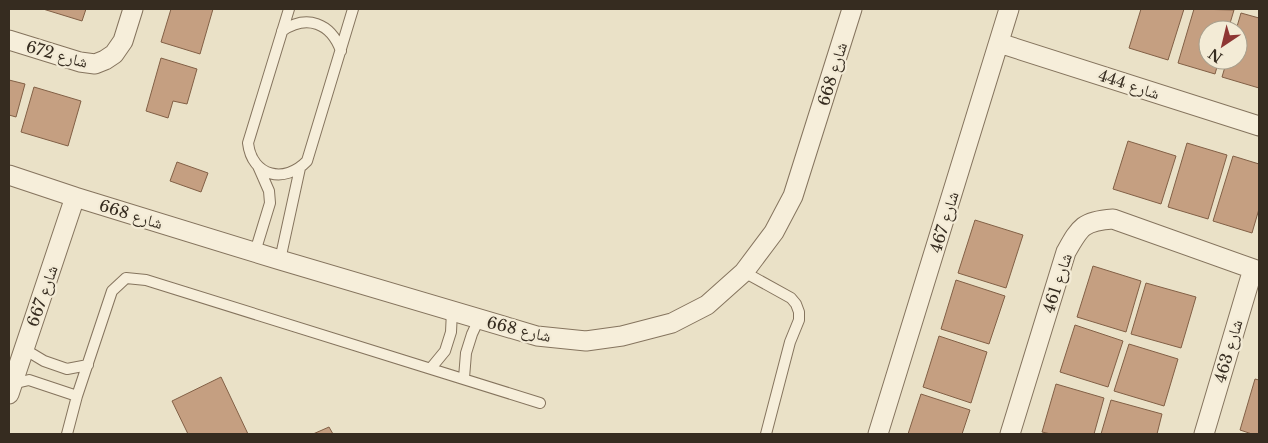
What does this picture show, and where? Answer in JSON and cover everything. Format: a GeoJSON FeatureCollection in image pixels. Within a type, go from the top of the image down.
{"type":"FeatureCollection","features":[{"type":"Feature","properties":{"kind":"street","name":"شارع 672"},"geometry":{"type":"LineString","coordinates":[[9,40],[80,62],[95,64],[114,54],[123,41],[133,9]]}},
{"type":"Feature","properties":{"kind":"street","name":"شارع 668"},"geometry":{"type":"LineString","coordinates":[[9,175],[280,260],[537,336],[586,341],[622,336],[672,323],[707,305],[744,272],[774,232],[794,196],[852,9]]}},
{"type":"Feature","properties":{"kind":"street","name":"شارع 467"},"geometry":{"type":"LineString","coordinates":[[878,434],[1009,9]]}},
{"type":"Feature","properties":{"kind":"street","name":"شارع 444"},"geometry":{"type":"LineString","coordinates":[[999,43],[1259,126]]}},
{"type":"Feature","properties":{"kind":"street","name":"شارع 667"},"geometry":{"type":"LineString","coordinates":[[10,389],[75,197]]}},
{"type":"Feature","properties":{"kind":"street","name":"شارع 461"},"geometry":{"type":"LineString","coordinates":[[1010,434],[1066,252],[1075,236],[1085,225],[1097,220],[1113,219],[1256,270]]}},
{"type":"Feature","properties":{"kind":"street","name":"شارع 463"},"geometry":{"type":"LineString","coordinates":[[1204,434],[1256,270]]}},
{"type":"Feature","properties":{"kind":"lane"},"geometry":{"type":"LineString","coordinates":[[289,9],[248,143],[252,159],[257,165],[272,174],[282,175],[292,173],[307,161],[353,9]]}},
{"type":"Feature","properties":{"kind":"lane"},"geometry":{"type":"LineString","coordinates":[[282,32],[299,22],[318,24],[333,35],[341,51]]}},
{"type":"Feature","properties":{"kind":"lane"},"geometry":{"type":"LineString","coordinates":[[255,252],[270,203],[269,191],[257,165]]}},
{"type":"Feature","properties":{"kind":"lane"},"geometry":{"type":"LineString","coordinates":[[280,260],[300,168]]}},
{"type":"Feature","properties":{"kind":"lane"},"geometry":{"type":"LineString","coordinates":[[744,272],[791,298],[799,312],[766,434]]}},
{"type":"Feature","properties":{"kind":"lane"},"geometry":{"type":"LineString","coordinates":[[67,434],[77,396],[112,291],[126,278],[146,280],[540,403]]}},
{"type":"Feature","properties":{"kind":"lane"},"geometry":{"type":"LineString","coordinates":[[431,368],[444,351],[451,332],[452,312]]}},
{"type":"Feature","properties":{"kind":"lane"},"geometry":{"type":"LineString","coordinates":[[464,378],[466,353],[479,319]]}},
{"type":"Feature","properties":{"kind":"lane"},"geometry":{"type":"LineString","coordinates":[[24,349],[44,361],[67,370],[88,365]]}},
{"type":"Feature","properties":{"kind":"lane"},"geometry":{"type":"LineString","coordinates":[[10,389],[29,380],[77,396]]}},
{"type":"Feature","properties":{"kind":"building"},"geometry":{"type":"Polygon","coordinates":[[[43,9],[86,9],[82,21],[43,9]]]}},
{"type":"Feature","properties":{"kind":"building"},"geometry":{"type":"Polygon","coordinates":[[[171,9],[213,9],[200,54],[161,42],[171,9]]]}},
{"type":"Feature","properties":{"kind":"building"},"geometry":{"type":"Polygon","coordinates":[[[1141,9],[1184,9],[1168,60],[1129,48],[1141,9]]]}},
{"type":"Feature","properties":{"kind":"building"},"geometry":{"type":"Polygon","coordinates":[[[1194,9],[1234,10],[1231,20],[1198,20],[1198,69],[1178,63],[1194,9]]]}},
{"type":"Feature","properties":{"kind":"building"},"geometry":{"type":"Polygon","coordinates":[[[1241,13],[1259,18],[1259,88],[1222,77],[1224,70],[1248,70],[1248,20],[1239,20],[1241,13]]]}},
{"type":"Feature","properties":{"kind":"building"},"geometry":{"type":"Polygon","coordinates":[[[161,58],[197,69],[187,104],[173,101],[168,118],[146,111],[161,58]]]}},
{"type":"Feature","properties":{"kind":"building"},"geometry":{"type":"Polygon","coordinates":[[[1202,70],[1216,70],[1215,74],[1202,70]]]}},
{"type":"Feature","properties":{"kind":"building"},"geometry":{"type":"Polygon","coordinates":[[[9,80],[25,84],[16,117],[9,115],[9,80]]]}},
{"type":"Feature","properties":{"kind":"building"},"geometry":{"type":"Polygon","coordinates":[[[34,87],[81,101],[68,146],[21,132],[34,87]]]}},
{"type":"Feature","properties":{"kind":"building"},"geometry":{"type":"Polygon","coordinates":[[[1128,141],[1176,156],[1161,204],[1113,189],[1128,141]]]}},
{"type":"Feature","properties":{"kind":"building"},"geometry":{"type":"Polygon","coordinates":[[[1187,143],[1227,155],[1208,219],[1168,207],[1187,143]]]}},
{"type":"Feature","properties":{"kind":"building"},"geometry":{"type":"Polygon","coordinates":[[[1233,156],[1259,164],[1259,209],[1252,233],[1213,221],[1233,156]]]}},
{"type":"Feature","properties":{"kind":"building"},"geometry":{"type":"Polygon","coordinates":[[[177,162],[208,173],[201,192],[170,181],[177,162]]]}},
{"type":"Feature","properties":{"kind":"building"},"geometry":{"type":"Polygon","coordinates":[[[975,220],[1023,235],[1006,288],[958,273],[975,220]]]}},
{"type":"Feature","properties":{"kind":"building"},"geometry":{"type":"Polygon","coordinates":[[[1093,266],[1141,281],[1126,332],[1077,317],[1093,266]]]}},
{"type":"Feature","properties":{"kind":"building"},"geometry":{"type":"Polygon","coordinates":[[[956,280],[1005,296],[989,344],[941,329],[956,280]]]}},
{"type":"Feature","properties":{"kind":"building"},"geometry":{"type":"Polygon","coordinates":[[[1146,283],[1196,297],[1181,348],[1131,334],[1146,283]]]}},
{"type":"Feature","properties":{"kind":"building"},"geometry":{"type":"Polygon","coordinates":[[[1075,325],[1123,341],[1108,387],[1060,372],[1075,325]]]}},
{"type":"Feature","properties":{"kind":"building"},"geometry":{"type":"Polygon","coordinates":[[[939,336],[987,352],[971,403],[923,387],[939,336]]]}},
{"type":"Feature","properties":{"kind":"building"},"geometry":{"type":"Polygon","coordinates":[[[1129,344],[1178,359],[1164,406],[1114,391],[1129,344]]]}},
{"type":"Feature","properties":{"kind":"building"},"geometry":{"type":"Polygon","coordinates":[[[221,377],[248,434],[188,434],[172,401],[221,377]]]}},
{"type":"Feature","properties":{"kind":"building"},"geometry":{"type":"Polygon","coordinates":[[[1255,379],[1259,380],[1259,434],[1240,430],[1255,379]]]}},
{"type":"Feature","properties":{"kind":"building"},"geometry":{"type":"Polygon","coordinates":[[[1056,384],[1104,398],[1094,434],[1051,434],[1042,432],[1056,384]]]}},
{"type":"Feature","properties":{"kind":"building"},"geometry":{"type":"Polygon","coordinates":[[[921,394],[970,410],[962,434],[908,434],[921,394]]]}},
{"type":"Feature","properties":{"kind":"building"},"geometry":{"type":"Polygon","coordinates":[[[1111,400],[1162,414],[1157,434],[1101,434],[1111,400]]]}},
{"type":"Feature","properties":{"kind":"building"},"geometry":{"type":"Polygon","coordinates":[[[329,427],[333,434],[313,434],[329,427]]]}}]}
